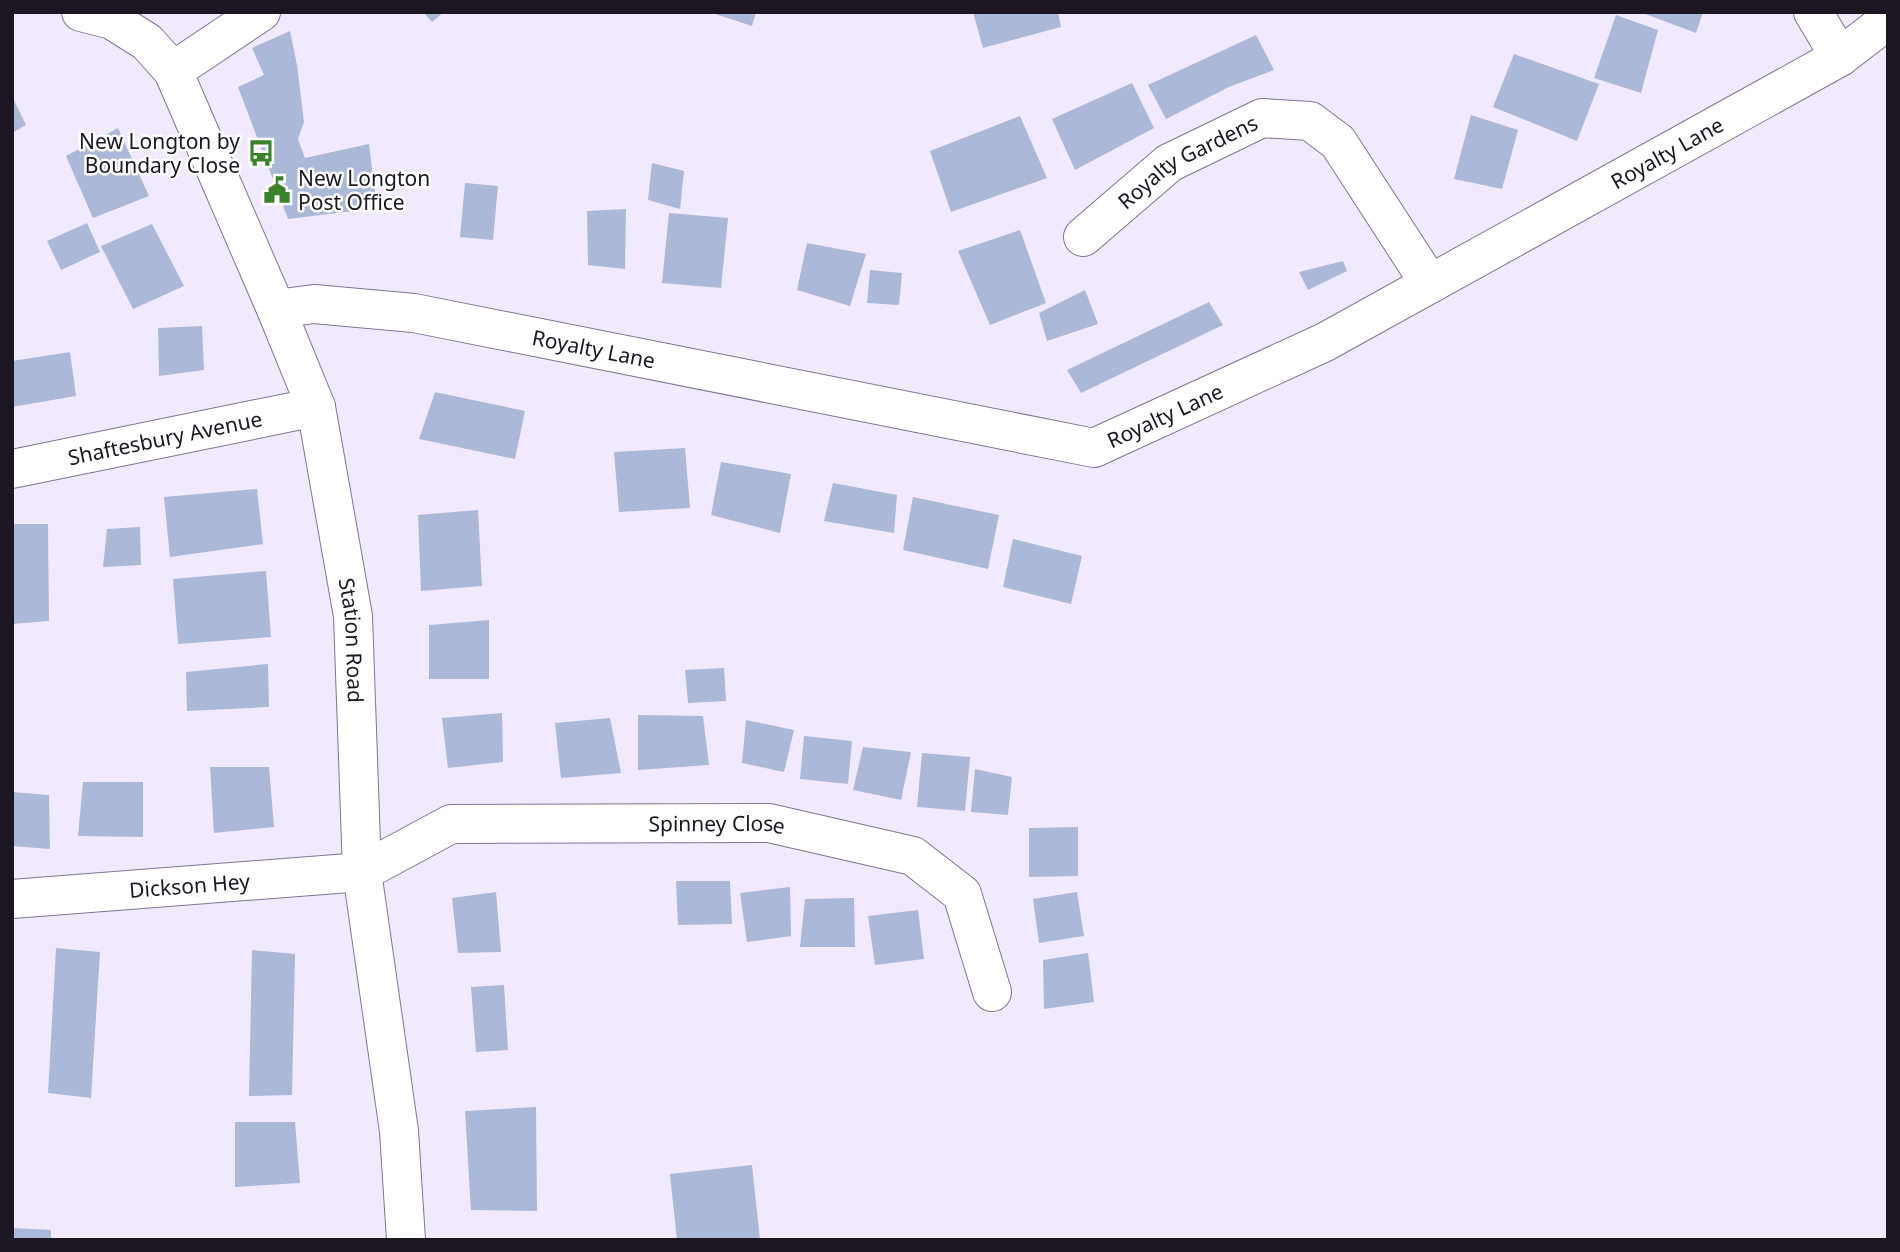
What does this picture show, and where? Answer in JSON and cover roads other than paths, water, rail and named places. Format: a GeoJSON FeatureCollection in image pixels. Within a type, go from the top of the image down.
{"type":"FeatureCollection","features":[{"type":"Feature","properties":{"kind":"street","name":"Station Road"},"geometry":{"type":"LineString","coordinates":[[81,12],[112,20],[147,43],[173,71],[316,407],[354,616],[362,872],[399,1131],[406,1240]]}},
{"type":"Feature","properties":{"kind":"street"},"geometry":{"type":"LineString","coordinates":[[173,71],[261,12]]}},
{"type":"Feature","properties":{"kind":"street"},"geometry":{"type":"LineString","coordinates":[[1813,12],[1840,57]]}},
{"type":"Feature","properties":{"kind":"street","name":"Royalty Lane"},"geometry":{"type":"LineString","coordinates":[[276,309],[314,304],[414,313],[1094,448],[1325,342],[1840,57],[1888,20]]}},
{"type":"Feature","properties":{"kind":"street","name":"Royalty Gardens"},"geometry":{"type":"LineString","coordinates":[[1083,237],[1169,163],[1262,118],[1310,121],[1338,142],[1430,284]]}},
{"type":"Feature","properties":{"kind":"street","name":"Shaftesbury Avenue"},"geometry":{"type":"LineString","coordinates":[[12,469],[316,407]]}},
{"type":"Feature","properties":{"kind":"street","name":"Spinney Close"},"geometry":{"type":"LineString","coordinates":[[362,872],[451,824],[769,822],[913,856],[962,894],[992,992]]}},
{"type":"Feature","properties":{"kind":"street","name":"Dickson Hey"},"geometry":{"type":"LineString","coordinates":[[15,907],[362,872]]}},
{"type":"Feature","properties":{"kind":"place","name":"New Longton by Boundary Close"},"geometry":{"type":"Point","coordinates":[261,153]}},
{"type":"Feature","properties":{"kind":"place","name":"New Longton Post Office"},"geometry":{"type":"Point","coordinates":[277,190]}}]}
